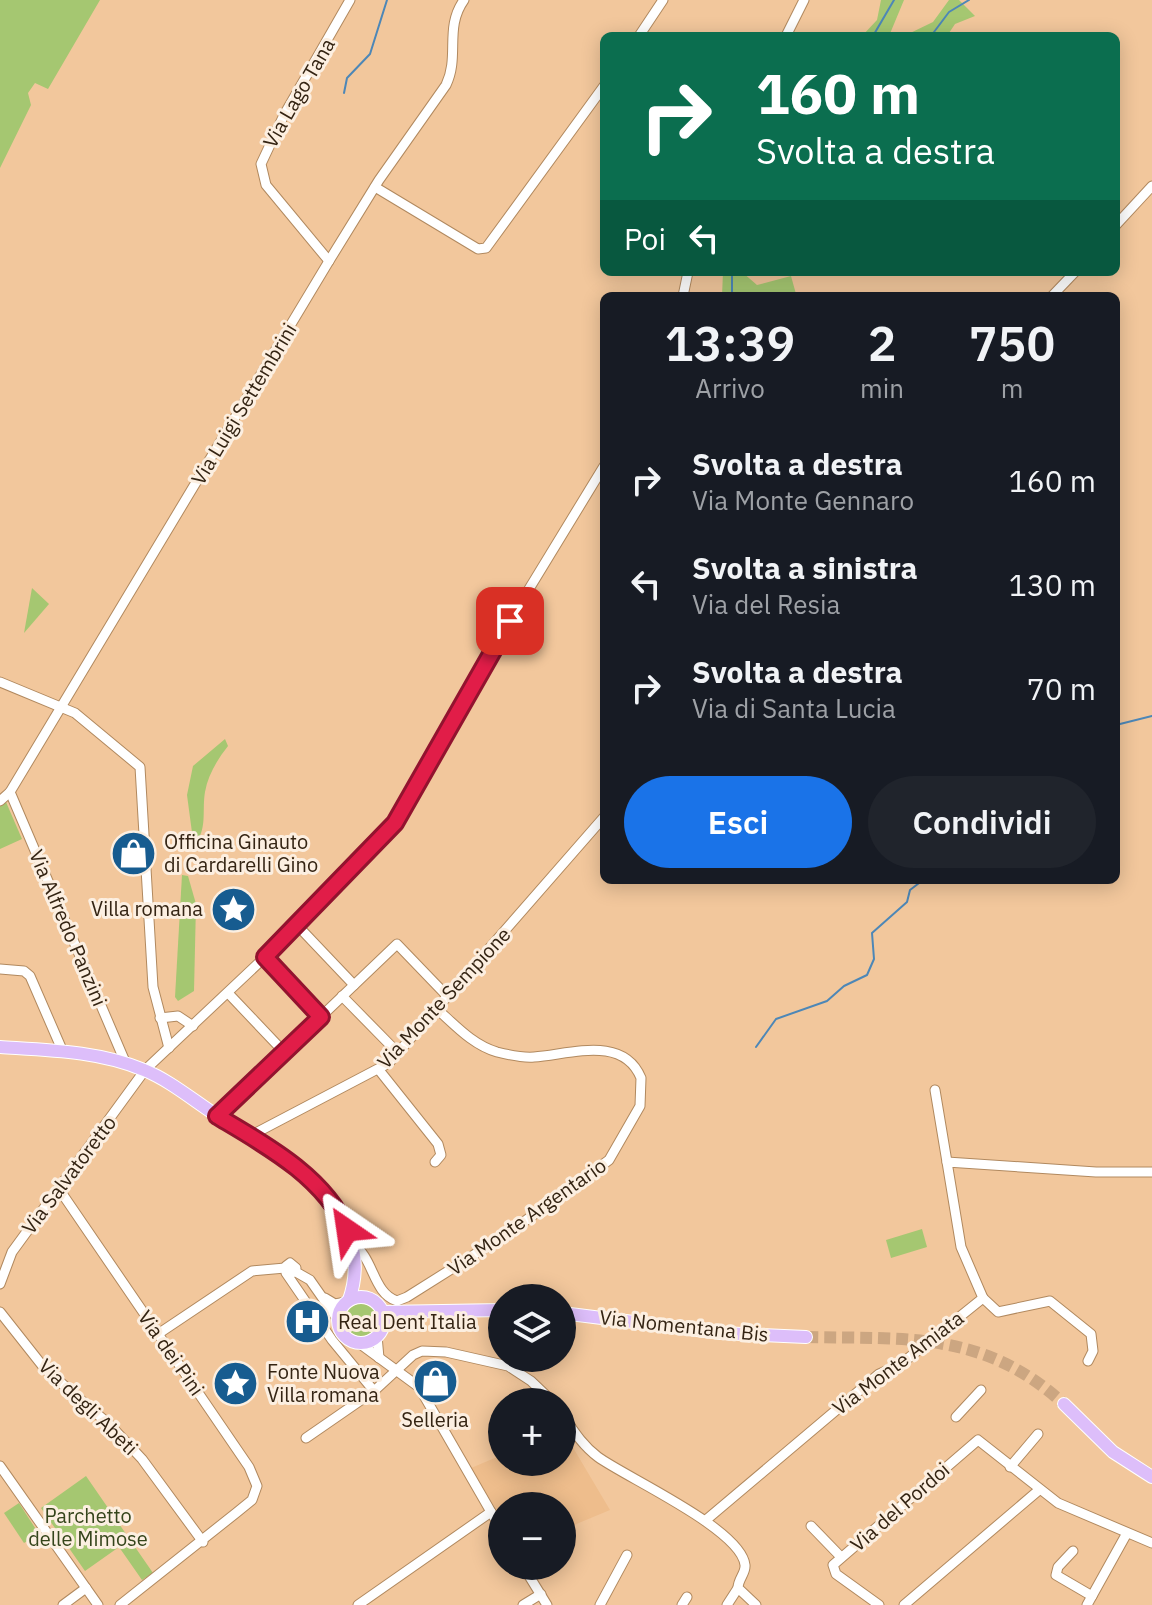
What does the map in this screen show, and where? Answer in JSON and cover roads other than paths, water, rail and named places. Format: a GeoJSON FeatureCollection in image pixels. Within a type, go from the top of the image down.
{"type":"FeatureCollection","features":[{"type":"Feature","properties":{"kind":"main road"},"geometry":{"type":"LineString","coordinates":[[0,1047],[63,1052],[145,1070],[250,1136],[325,1195],[344,1222],[352,1244],[356,1272],[370,1299],[383,1312],[383,1325],[377,1336],[359,1343],[345,1336],[338,1320],[348,1301],[356,1272]]}},
{"type":"Feature","properties":{"kind":"main road"},"geometry":{"type":"LineString","coordinates":[[348,1301],[370,1299]]}},
{"type":"Feature","properties":{"kind":"main road"},"geometry":{"type":"LineString","coordinates":[[383,1312],[488,1310]]}},
{"type":"Feature","properties":{"kind":"main road","name":"Via Nomentana Bis"},"geometry":{"type":"LineString","coordinates":[[576,1315],[721,1333],[806,1337]]}},
{"type":"Feature","properties":{"kind":"main road"},"geometry":{"type":"LineString","coordinates":[[1064,1404],[1105,1445],[1152,1477]]}},
{"type":"Feature","properties":{"kind":"street","name":"Via Lago Tana"},"geometry":{"type":"LineString","coordinates":[[329,261],[266,185],[261,164],[284,115],[350,0]]}},
{"type":"Feature","properties":{"kind":"street","name":"Via Luigi Settembrini"},"geometry":{"type":"LineString","coordinates":[[0,801],[10,792],[63,707],[375,187],[446,85],[452,69],[452,23],[464,0]]}},
{"type":"Feature","properties":{"kind":"street"},"geometry":{"type":"LineString","coordinates":[[642,32],[663,0]]}},
{"type":"Feature","properties":{"kind":"street"},"geometry":{"type":"LineString","coordinates":[[788,32],[804,0]]}},
{"type":"Feature","properties":{"kind":"street"},"geometry":{"type":"LineString","coordinates":[[375,187],[478,249],[486,248],[600,91]]}},
{"type":"Feature","properties":{"kind":"street"},"geometry":{"type":"LineString","coordinates":[[1120,221],[1152,186]]}},
{"type":"Feature","properties":{"kind":"street"},"geometry":{"type":"LineString","coordinates":[[1056,292],[1071,276]]}},
{"type":"Feature","properties":{"kind":"street","name":"Via Salvatoretto"},"geometry":{"type":"LineString","coordinates":[[0,1284],[10,1255],[145,1070],[297,925],[377,843],[407,805],[479,671],[600,473]]}},
{"type":"Feature","properties":{"kind":"street"},"geometry":{"type":"LineString","coordinates":[[0,682],[63,707],[125,751],[141,770],[152,973],[169,1048]]}},
{"type":"Feature","properties":{"kind":"street","name":"Via Alfredo Panzini"},"geometry":{"type":"LineString","coordinates":[[10,792],[126,1064]]}},
{"type":"Feature","properties":{"kind":"street","name":"Via Monte Sempione"},"geometry":{"type":"LineString","coordinates":[[250,1136],[379,1070],[398,1053],[600,822]]}},
{"type":"Feature","properties":{"kind":"street"},"geometry":{"type":"LineString","coordinates":[[297,925],[354,985]]}},
{"type":"Feature","properties":{"kind":"street"},"geometry":{"type":"LineString","coordinates":[[217,1116],[397,944],[448,997]]}},
{"type":"Feature","properties":{"kind":"street"},"geometry":{"type":"LineString","coordinates":[[265,957],[321,1017]]}},
{"type":"Feature","properties":{"kind":"street"},"geometry":{"type":"LineString","coordinates":[[0,969],[28,974],[63,1052]]}},
{"type":"Feature","properties":{"kind":"street"},"geometry":{"type":"LineString","coordinates":[[228,993],[284,1052]]}},
{"type":"Feature","properties":{"kind":"street"},"geometry":{"type":"LineString","coordinates":[[342,996],[398,1053]]}},
{"type":"Feature","properties":{"kind":"street","name":"Via Monte Argentario"},"geometry":{"type":"LineString","coordinates":[[352,1244],[361,1251],[388,1297],[397,1301],[407,1297],[507,1234],[609,1160],[641,1104],[640,1075],[625,1059],[589,1049],[529,1058],[498,1052],[471,1040],[437,1009]]}},
{"type":"Feature","properties":{"kind":"street"},"geometry":{"type":"LineString","coordinates":[[160,1018],[178,1016],[193,1026]]}},
{"type":"Feature","properties":{"kind":"street"},"geometry":{"type":"LineString","coordinates":[[379,1070],[438,1144],[441,1155],[435,1162]]}},
{"type":"Feature","properties":{"kind":"street","name":"Via Monte Amiata"},"geometry":{"type":"LineString","coordinates":[[706,1520],[879,1374],[901,1364],[983,1298],[960,1243],[935,1090]]}},
{"type":"Feature","properties":{"kind":"street"},"geometry":{"type":"LineString","coordinates":[[947,1162],[1096,1172],[1152,1172]]}},
{"type":"Feature","properties":{"kind":"street","name":"Via dei Pini"},"geometry":{"type":"LineString","coordinates":[[59,1189],[257,1482],[252,1500],[120,1605]]}},
{"type":"Feature","properties":{"kind":"street"},"geometry":{"type":"LineString","coordinates":[[158,1334],[252,1271],[290,1272],[308,1278],[338,1320]]}},
{"type":"Feature","properties":{"kind":"street"},"geometry":{"type":"LineString","coordinates":[[290,1272],[329,1337],[374,1391]]}},
{"type":"Feature","properties":{"kind":"street"},"geometry":{"type":"LineString","coordinates":[[325,1298],[335,1304],[348,1301]]}},
{"type":"Feature","properties":{"kind":"street"},"geometry":{"type":"LineString","coordinates":[[983,1298],[998,1312],[1039,1301],[1053,1302],[1091,1334],[1093,1351],[1088,1361]]}},
{"type":"Feature","properties":{"kind":"street","name":"Via degli Abeti"},"geometry":{"type":"LineString","coordinates":[[0,1312],[49,1373],[111,1426],[142,1459],[203,1542]]}},
{"type":"Feature","properties":{"kind":"street"},"geometry":{"type":"LineString","coordinates":[[377,1336],[379,1358]]}},
{"type":"Feature","properties":{"kind":"street"},"geometry":{"type":"LineString","coordinates":[[359,1343],[422,1391],[488,1507]]}},
{"type":"Feature","properties":{"kind":"street"},"geometry":{"type":"LineString","coordinates":[[306,1438],[374,1391],[419,1352],[450,1353],[511,1368],[536,1388]]}},
{"type":"Feature","properties":{"kind":"street"},"geometry":{"type":"LineString","coordinates":[[956,1417],[981,1390]]}},
{"type":"Feature","properties":{"kind":"street"},"geometry":{"type":"LineString","coordinates":[[576,1434],[598,1457],[706,1520],[743,1559],[745,1569],[727,1605]]}},
{"type":"Feature","properties":{"kind":"street"},"geometry":{"type":"LineString","coordinates":[[1038,1434],[1010,1467],[1061,1505],[1152,1543]]}},
{"type":"Feature","properties":{"kind":"street","name":"Via del Pordoi"},"geometry":{"type":"LineString","coordinates":[[879,1605],[834,1572],[833,1565],[978,1440],[1010,1467]]}},
{"type":"Feature","properties":{"kind":"street"},"geometry":{"type":"LineString","coordinates":[[0,1466],[25,1497],[98,1605]]}},
{"type":"Feature","properties":{"kind":"street"},"geometry":{"type":"LineString","coordinates":[[904,1605],[1039,1490]]}},
{"type":"Feature","properties":{"kind":"street"},"geometry":{"type":"LineString","coordinates":[[358,1605],[488,1514]]}},
{"type":"Feature","properties":{"kind":"street"},"geometry":{"type":"LineString","coordinates":[[811,1526],[841,1557]]}},
{"type":"Feature","properties":{"kind":"street"},"geometry":{"type":"LineString","coordinates":[[1073,1551],[1058,1567],[1056,1575],[1090,1600],[1127,1533]]}},
{"type":"Feature","properties":{"kind":"street"},"geometry":{"type":"LineString","coordinates":[[600,1605],[627,1555]]}},
{"type":"Feature","properties":{"kind":"street"},"geometry":{"type":"LineString","coordinates":[[532,1580],[547,1605]]}},
{"type":"Feature","properties":{"kind":"street"},"geometry":{"type":"LineString","coordinates":[[63,1605],[86,1588]]}},
{"type":"Feature","properties":{"kind":"street"},"geometry":{"type":"LineString","coordinates":[[738,1588],[756,1605]]}},
{"type":"Feature","properties":{"kind":"street"},"geometry":{"type":"LineString","coordinates":[[523,1605],[541,1594]]}},
{"type":"Feature","properties":{"kind":"waterway"},"geometry":{"type":"LineString","coordinates":[[344,93],[347,78],[370,54],[387,0]]}},
{"type":"Feature","properties":{"kind":"waterway"},"geometry":{"type":"LineString","coordinates":[[875,32],[894,0]]}},
{"type":"Feature","properties":{"kind":"waterway"},"geometry":{"type":"LineString","coordinates":[[934,32],[949,12],[969,0]]}},
{"type":"Feature","properties":{"kind":"waterway"},"geometry":{"type":"LineString","coordinates":[[732,276],[732,292]]}},
{"type":"Feature","properties":{"kind":"waterway"},"geometry":{"type":"LineString","coordinates":[[1120,724],[1152,716]]}},
{"type":"Feature","properties":{"kind":"waterway"},"geometry":{"type":"LineString","coordinates":[[756,1047],[776,1019],[827,1001],[844,986],[867,975],[874,959],[872,933],[907,902],[910,890],[918,884]]}},
{"type":"Feature","properties":{"kind":"tunnel"},"geometry":{"type":"LineString","coordinates":[[806,1337],[911,1340],[974,1351],[1034,1380],[1064,1404]]}},
{"type":"Feature","properties":{"kind":"place","name":"Officina Ginauto di Cardarelli Gino"},"geometry":{"type":"Point","coordinates":[133,854]}},
{"type":"Feature","properties":{"kind":"place","name":"Villa romana"},"geometry":{"type":"Point","coordinates":[234,909]}},
{"type":"Feature","properties":{"kind":"place","name":"Real Dent Italia"},"geometry":{"type":"Point","coordinates":[307,1322]}},
{"type":"Feature","properties":{"kind":"place","name":"Selleria"},"geometry":{"type":"Point","coordinates":[435,1381]}},
{"type":"Feature","properties":{"kind":"place","name":"Fonte Nuova Villa romana"},"geometry":{"type":"Point","coordinates":[236,1384]}},
{"type":"Feature","properties":{"kind":"park label","name":"Parchetto delle Mimose"},"geometry":{"type":"Point","coordinates":[88,1528]}}]}
